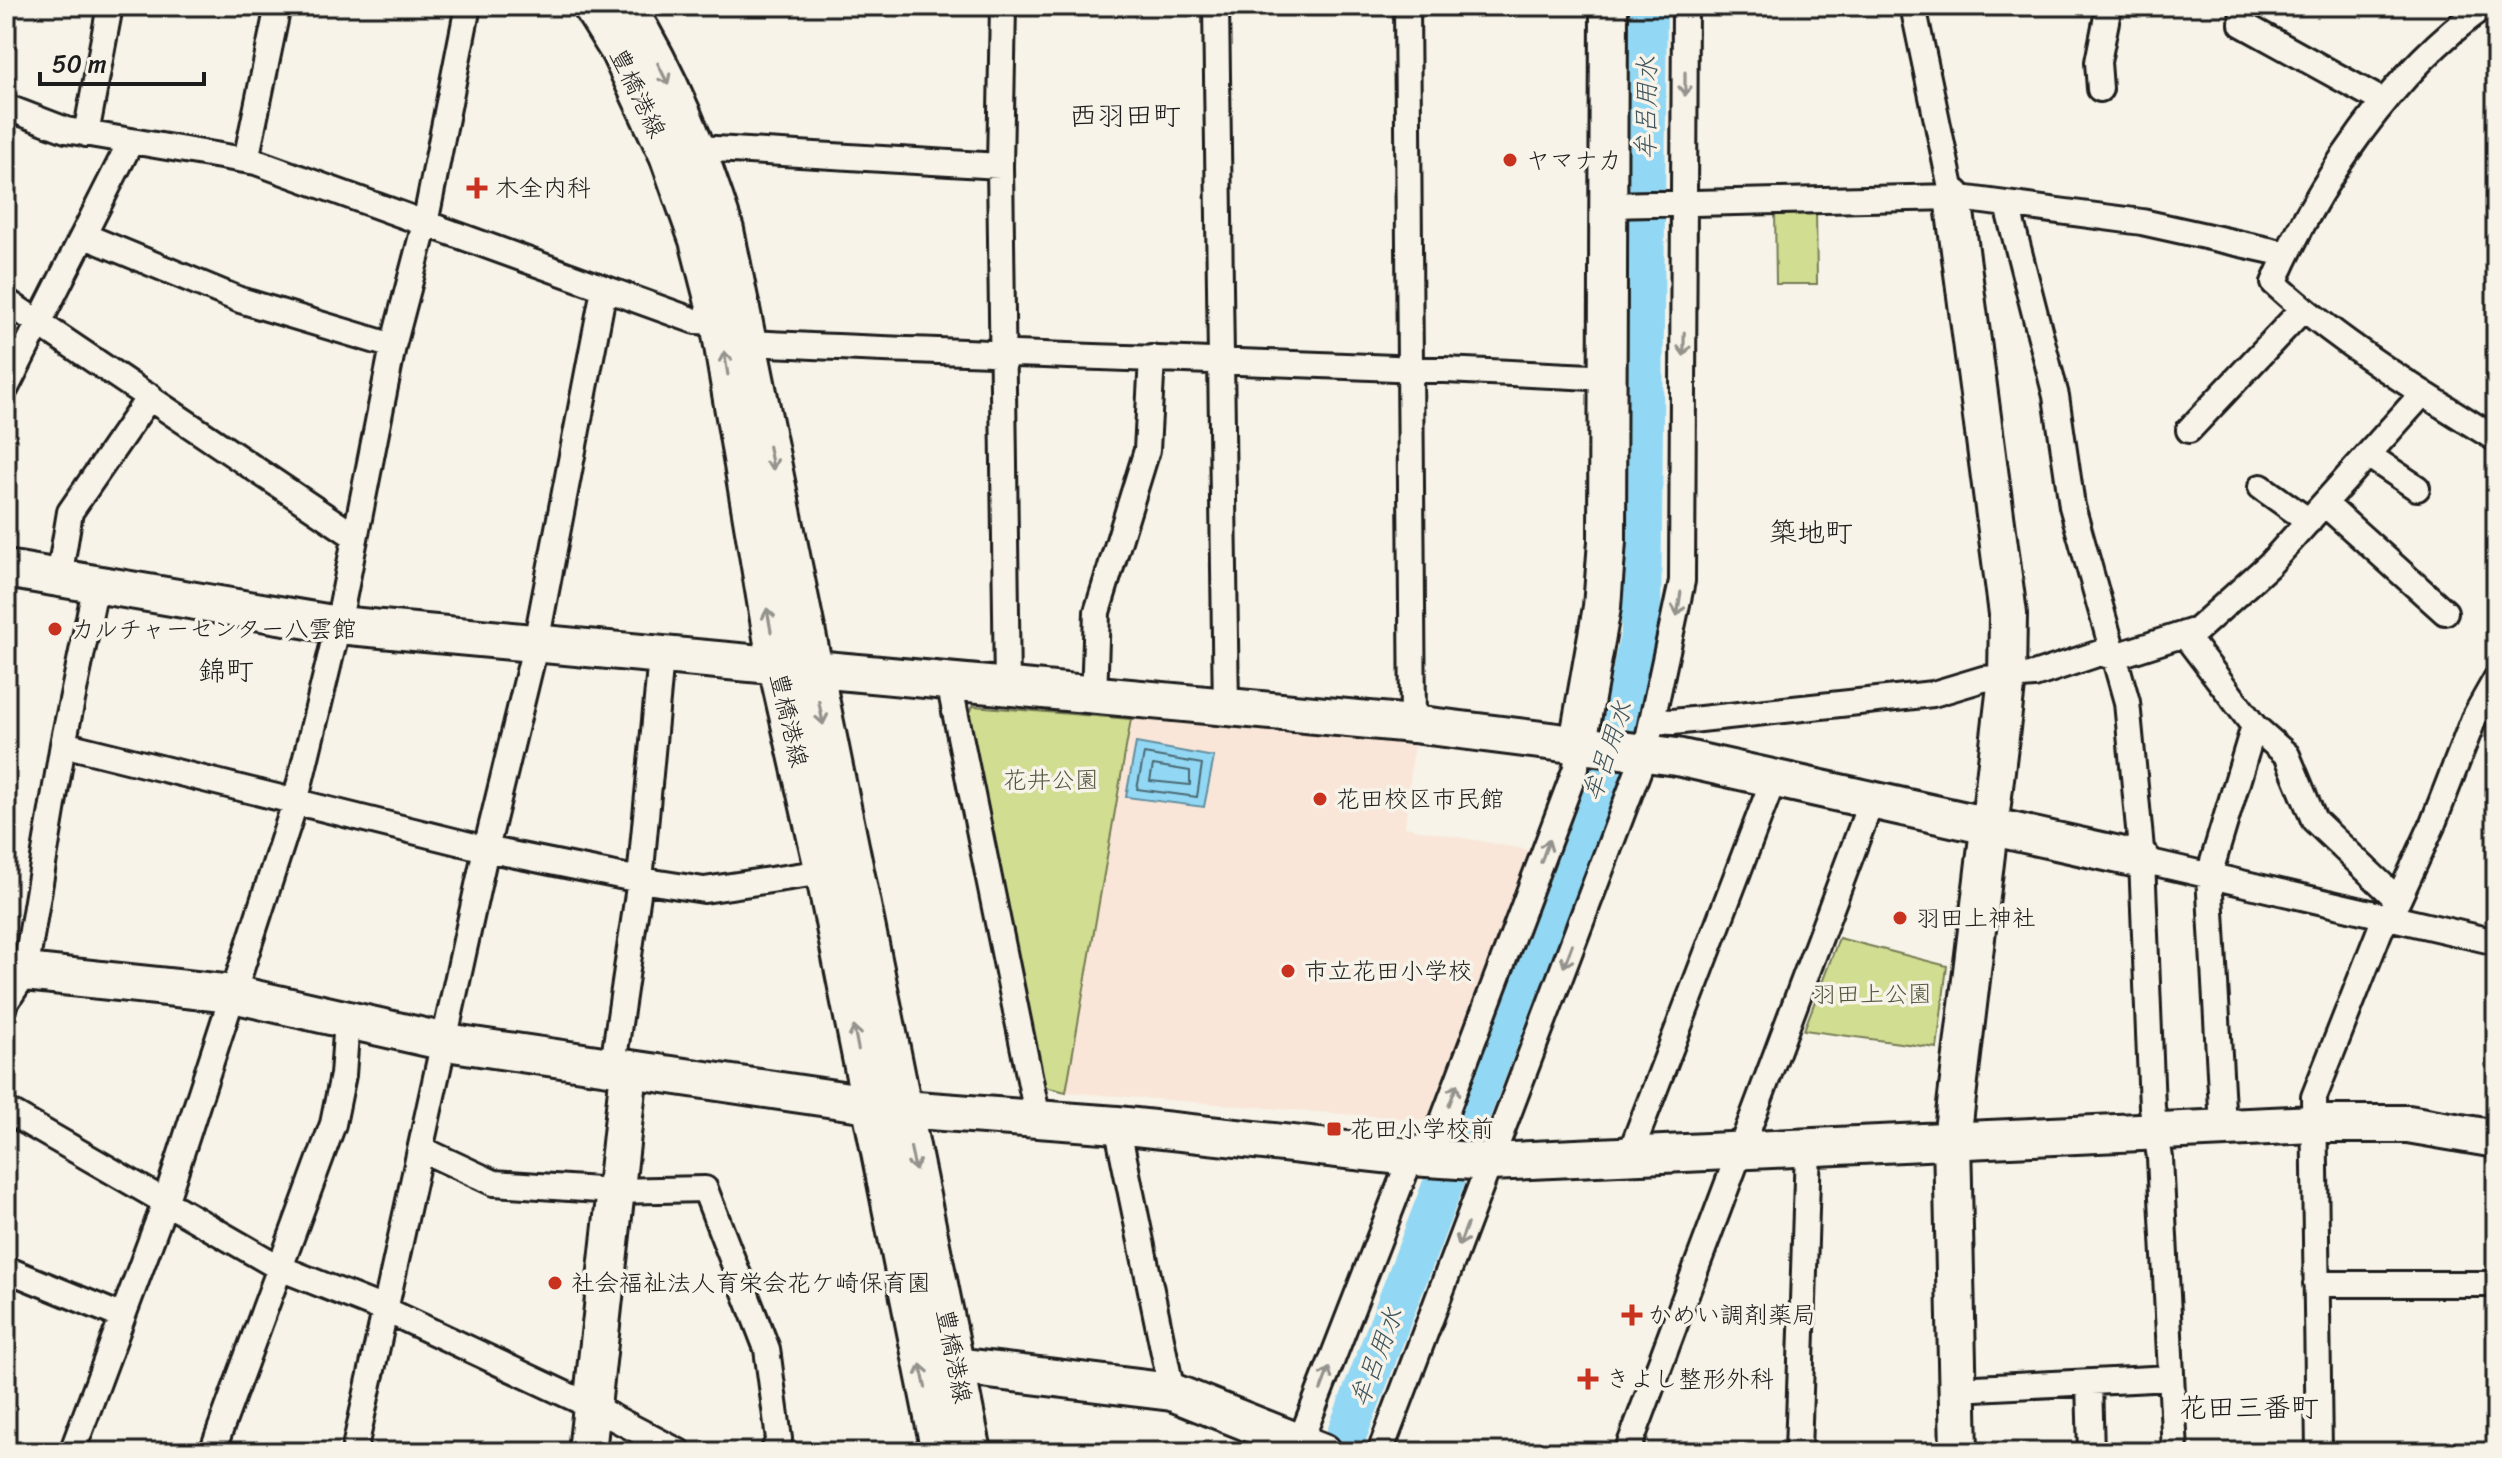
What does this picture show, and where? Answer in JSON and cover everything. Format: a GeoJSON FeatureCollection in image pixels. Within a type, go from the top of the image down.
{"type":"FeatureCollection","features":[{"type":"Feature","properties":{"kind":"street"},"geometry":{"type":"LineString","coordinates":[[86,134],[110,6]]}},
{"type":"Feature","properties":{"kind":"street"},"geometry":{"type":"LineString","coordinates":[[246,160],[278,6]]}},
{"type":"Feature","properties":{"kind":"street","name":"豊橋港線"},"geometry":{"type":"LineString","coordinates":[[591,6],[619,51],[668,155],[698,240],[719,322],[886,1106],[940,1452]]}},
{"type":"Feature","properties":{"kind":"street","name":"豊橋港線"},"geometry":{"type":"LineString","coordinates":[[626,6],[699,148],[725,230],[748,343],[824,872],[956,1366],[973,1452]]}},
{"type":"Feature","properties":{"kind":"street"},"geometry":{"type":"LineString","coordinates":[[1003,6],[1000,166],[1007,687]]}},
{"type":"Feature","properties":{"kind":"street"},"geometry":{"type":"LineString","coordinates":[[1216,6],[1226,709]]}},
{"type":"Feature","properties":{"kind":"street"},"geometry":{"type":"LineString","coordinates":[[1407,6],[1413,724]]}},
{"type":"Feature","properties":{"kind":"street"},"geometry":{"type":"LineString","coordinates":[[1607,6],[1621,205],[1607,378],[1607,541],[1602,607],[1619,742]]}},
{"type":"Feature","properties":{"kind":"street"},"geometry":{"type":"LineString","coordinates":[[956,1366],[1172,1392],[1306,1448],[1450,1160],[1682,581],[1685,6]]}},
{"type":"Feature","properties":{"kind":"street"},"geometry":{"type":"LineString","coordinates":[[1913,6],[1953,197],[2008,614],[2007,678],[1952,1139],[1959,1452]]}},
{"type":"Feature","properties":{"kind":"street"},"geometry":{"type":"LineString","coordinates":[[2100,89],[2098,62],[2109,6]]}},
{"type":"Feature","properties":{"kind":"street"},"geometry":{"type":"LineString","coordinates":[[2243,6],[2242,24],[2384,102]]}},
{"type":"Feature","properties":{"kind":"street"},"geometry":{"type":"LineString","coordinates":[[2485,6],[2425,56],[2384,102],[2286,254],[2274,283],[2303,309],[2423,393],[2496,439]]}},
{"type":"Feature","properties":{"kind":"street"},"geometry":{"type":"LineString","coordinates":[[72,1452],[165,1203],[295,803],[338,625],[353,535],[393,346],[425,224],[464,8]]}},
{"type":"Feature","properties":{"kind":"street"},"geometry":{"type":"LineString","coordinates":[[6,107],[86,134],[246,160],[695,321],[719,322]]}},
{"type":"Feature","properties":{"kind":"street"},"geometry":{"type":"LineString","coordinates":[[6,388],[131,141]]}},
{"type":"Feature","properties":{"kind":"street"},"geometry":{"type":"LineString","coordinates":[[699,148],[1000,166]]}},
{"type":"Feature","properties":{"kind":"street"},"geometry":{"type":"LineString","coordinates":[[1621,205],[1953,197],[2007,205],[2044,206],[2152,224],[2286,254]]}},
{"type":"Feature","properties":{"kind":"street"},"geometry":{"type":"LineString","coordinates":[[2007,205],[2056,396],[2072,506],[2127,702],[2142,860],[2175,1452]]}},
{"type":"Feature","properties":{"kind":"street"},"geometry":{"type":"LineString","coordinates":[[85,236],[240,300],[393,346]]}},
{"type":"Feature","properties":{"kind":"street"},"geometry":{"type":"LineString","coordinates":[[354,1452],[486,849],[536,643],[604,289]]}},
{"type":"Feature","properties":{"kind":"street"},"geometry":{"type":"LineString","coordinates":[[6,301],[353,535]]}},
{"type":"Feature","properties":{"kind":"street"},"geometry":{"type":"LineString","coordinates":[[2189,430],[2303,309]]}},
{"type":"Feature","properties":{"kind":"street"},"geometry":{"type":"LineString","coordinates":[[748,343],[1003,355],[1408,367],[1607,378]]}},
{"type":"Feature","properties":{"kind":"street"},"geometry":{"type":"LineString","coordinates":[[1094,696],[1097,612],[1147,450],[1152,358]]}},
{"type":"Feature","properties":{"kind":"street"},"geometry":{"type":"LineString","coordinates":[[1380,1452],[1450,1160],[1437,1136],[1576,768],[1619,742],[1673,722],[1933,694],[1983,679],[2034,675],[2100,653],[2113,657],[2197,630],[2260,574],[2423,393]]}},
{"type":"Feature","properties":{"kind":"street"},"geometry":{"type":"LineString","coordinates":[[59,578],[70,512],[150,396]]}},
{"type":"Feature","properties":{"kind":"street"},"geometry":{"type":"LineString","coordinates":[[2368,455],[2417,488]]}},
{"type":"Feature","properties":{"kind":"street"},"geometry":{"type":"LineString","coordinates":[[2261,487],[2317,512],[2445,612]]}},
{"type":"Feature","properties":{"kind":"street"},"geometry":{"type":"LineString","coordinates":[[6,569],[338,625],[1226,709],[1619,742],[2209,875],[2394,909],[2496,942]]}},
{"type":"Feature","properties":{"kind":"street"},"geometry":{"type":"LineString","coordinates":[[96,584],[12,982],[233,994],[446,1042],[886,1106],[1117,1125],[1450,1160],[1739,1152],[1952,1139],[2313,1124],[2408,1124],[2496,1139]]}},
{"type":"Feature","properties":{"kind":"street"},"geometry":{"type":"LineString","coordinates":[[2184,634],[2254,726],[2287,755],[2314,820],[2394,909]]}},
{"type":"Feature","properties":{"kind":"street"},"geometry":{"type":"LineString","coordinates":[[587,1452],[661,657]]}},
{"type":"Feature","properties":{"kind":"street"},"geometry":{"type":"LineString","coordinates":[[2319,1452],[2314,1097],[2380,930],[2394,909],[2432,826],[2474,718],[2496,679]]}},
{"type":"Feature","properties":{"kind":"street"},"geometry":{"type":"LineString","coordinates":[[949,682],[1038,1119]]}},
{"type":"Feature","properties":{"kind":"street"},"geometry":{"type":"LineString","coordinates":[[2223,1127],[2209,875],[2254,726]]}},
{"type":"Feature","properties":{"kind":"street"},"geometry":{"type":"LineString","coordinates":[[63,744],[486,849],[640,880],[704,890],[824,872]]}},
{"type":"Feature","properties":{"kind":"street"},"geometry":{"type":"LineString","coordinates":[[1630,1154],[1774,778]]}},
{"type":"Feature","properties":{"kind":"street"},"geometry":{"type":"LineString","coordinates":[[1627,1452],[1872,799]]}},
{"type":"Feature","properties":{"kind":"street"},"geometry":{"type":"LineString","coordinates":[[212,1452],[333,1124],[343,1075],[347,1020]]}},
{"type":"Feature","properties":{"kind":"street"},"geometry":{"type":"LineString","coordinates":[[6,1110],[280,1268],[386,1310],[593,1407],[679,1452]]}},
{"type":"Feature","properties":{"kind":"street"},"geometry":{"type":"LineString","coordinates":[[1117,1125],[1172,1392]]}},
{"type":"Feature","properties":{"kind":"street"},"geometry":{"type":"LineString","coordinates":[[421,1149],[494,1183],[613,1191],[705,1189],[767,1349],[779,1439],[773,1452]]}},
{"type":"Feature","properties":{"kind":"street"},"geometry":{"type":"LineString","coordinates":[[1798,1452],[1808,1149]]}},
{"type":"Feature","properties":{"kind":"street"},"geometry":{"type":"LineString","coordinates":[[6,1269],[121,1316]]}},
{"type":"Feature","properties":{"kind":"street"},"geometry":{"type":"LineString","coordinates":[[2316,1284],[2496,1284]]}},
{"type":"Feature","properties":{"kind":"street"},"geometry":{"type":"LineString","coordinates":[[1957,1389],[2171,1378]]}},
{"type":"Feature","properties":{"kind":"street"},"geometry":{"type":"LineString","coordinates":[[2089,1383],[2091,1452]]}},
{"type":"Feature","properties":{"kind":"shaded area","name":"市立花田小学校"},"geometry":{"type":"Polygon","coordinates":[[[1131,719],[1414,744],[1405,827],[1534,851],[1433,1121],[1066,1092],[1131,719]]]}},
{"type":"Feature","properties":{"kind":"green space"},"geometry":{"type":"Polygon","coordinates":[[[1816,209],[1817,284],[1776,284],[1775,210],[1816,209]]]}},
{"type":"Feature","properties":{"kind":"green space","name":"花井公園"},"geometry":{"type":"Polygon","coordinates":[[[973,706],[1131,719],[1066,1092],[1045,1087],[969,715],[973,706]]]}},
{"type":"Feature","properties":{"kind":"green space","name":"羽田上公園"},"geometry":{"type":"Polygon","coordinates":[[[1839,938],[1947,966],[1937,1048],[1804,1030],[1839,938]]]}},
{"type":"Feature","properties":{"kind":"water"},"geometry":{"type":"Polygon","coordinates":[[[1136,743],[1214,757],[1204,807],[1126,797],[1136,743]]]}},
{"type":"Feature","properties":{"kind":"waterway","name":"牟呂用水"},"geometry":{"type":"LineString","coordinates":[[1340,1452],[1600,776],[1625,704],[1641,632],[1647,6]]}},
{"type":"Feature","properties":{"kind":"place","name":"ヤマナカ"},"geometry":{"type":"Point","coordinates":[1510,160]}},
{"type":"Feature","properties":{"kind":"place","name":"木全内科"},"geometry":{"type":"Point","coordinates":[477,188]}},
{"type":"Feature","properties":{"kind":"place","name":"カルチャーセンター八雲館"},"geometry":{"type":"Point","coordinates":[55,629]}},
{"type":"Feature","properties":{"kind":"place","name":"花田校区市民館"},"geometry":{"type":"Point","coordinates":[1320,799]}},
{"type":"Feature","properties":{"kind":"place","name":"羽田上神社"},"geometry":{"type":"Point","coordinates":[1900,918]}},
{"type":"Feature","properties":{"kind":"place","name":"市立花田小学校"},"geometry":{"type":"Point","coordinates":[1288,971]}},
{"type":"Feature","properties":{"kind":"place","name":"花田小学校前"},"geometry":{"type":"Point","coordinates":[1334,1129]}},
{"type":"Feature","properties":{"kind":"place","name":"社会福祉法人育栄会花ケ崎保育園"},"geometry":{"type":"Point","coordinates":[555,1283]}},
{"type":"Feature","properties":{"kind":"place","name":"かめい調剤薬局"},"geometry":{"type":"Point","coordinates":[1632,1315]}},
{"type":"Feature","properties":{"kind":"place","name":"きよし整形外科"},"geometry":{"type":"Point","coordinates":[1588,1379]}},
{"type":"Feature","properties":{"kind":"district","name":"西羽田町"},"geometry":{"type":"Point","coordinates":[1125,115]}},
{"type":"Feature","properties":{"kind":"district","name":"築地町"},"geometry":{"type":"Point","coordinates":[1811,532]}},
{"type":"Feature","properties":{"kind":"district","name":"錦町"},"geometry":{"type":"Point","coordinates":[226,670]}},
{"type":"Feature","properties":{"kind":"district","name":"花田三番町"},"geometry":{"type":"Point","coordinates":[2249,1407]}}]}
